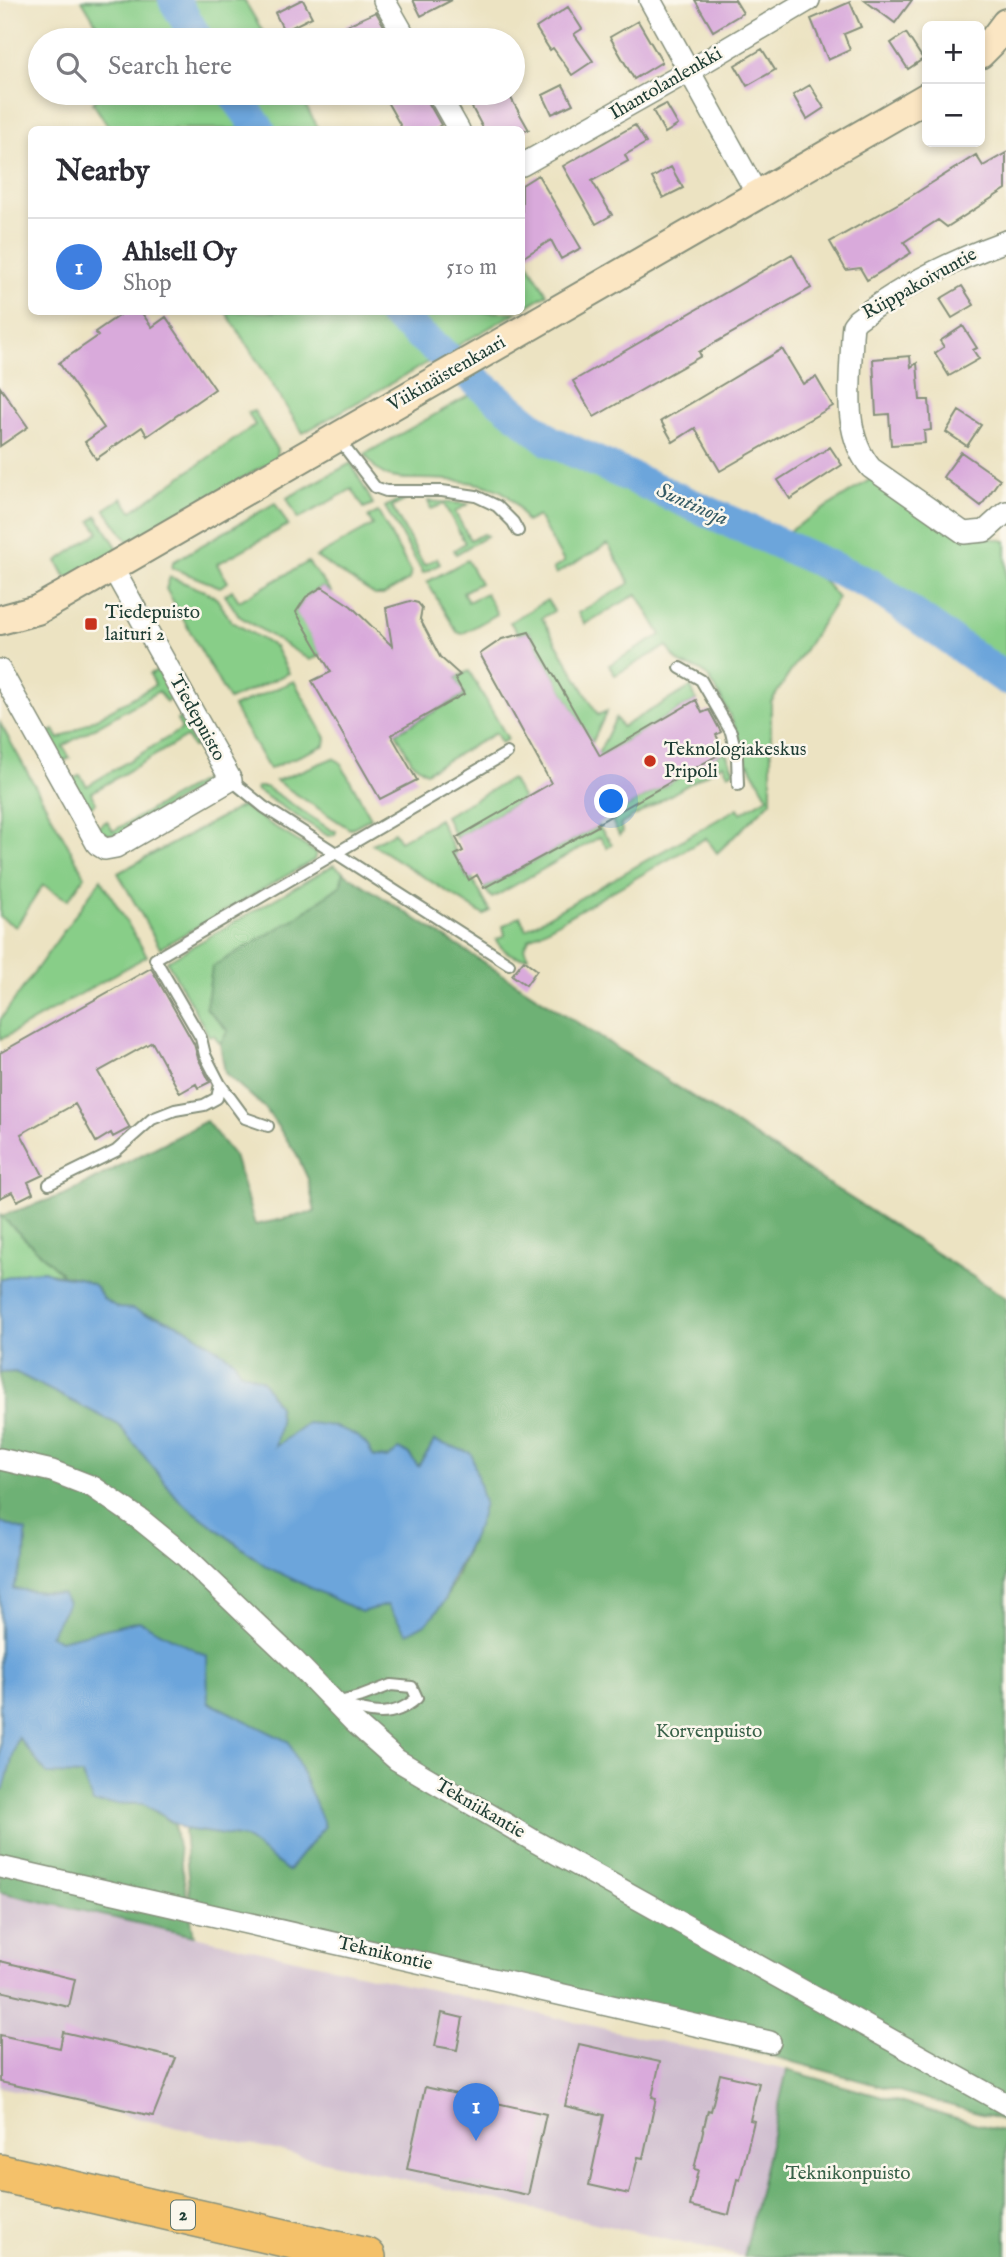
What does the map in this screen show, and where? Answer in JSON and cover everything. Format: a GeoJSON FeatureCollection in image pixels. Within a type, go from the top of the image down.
{"type":"FeatureCollection","features":[{"type":"Feature","properties":{"kind":"highway","name":"2"},"geometry":{"type":"LineString","coordinates":[[0,2173],[367,2257]]}},
{"type":"Feature","properties":{"kind":"street"},"geometry":{"type":"LineString","coordinates":[[384,0],[400,28]]}},
{"type":"Feature","properties":{"kind":"street"},"geometry":{"type":"LineString","coordinates":[[650,0],[757,194]]}},
{"type":"Feature","properties":{"kind":"street","name":"Ihantolanlenkki"},"geometry":{"type":"LineString","coordinates":[[525,163],[690,71],[809,0]]}},
{"type":"Feature","properties":{"kind":"street"},"geometry":{"type":"LineString","coordinates":[[985,49],[1006,23]]}},
{"type":"Feature","properties":{"kind":"street","name":"Viikinäistenkaari"},"geometry":{"type":"LineString","coordinates":[[112,567],[922,100]]}},
{"type":"Feature","properties":{"kind":"street"},"geometry":{"type":"LineString","coordinates":[[445,105],[457,126]]}},
{"type":"Feature","properties":{"kind":"street","name":"Riippakoivuntie"},"geometry":{"type":"LineString","coordinates":[[1006,241],[958,260],[902,290],[856,320],[852,336],[851,408],[857,447],[871,468],[944,520],[964,533],[974,533],[985,531],[1006,512]]}},
{"type":"Feature","properties":{"kind":"street"},"geometry":{"type":"LineString","coordinates":[[0,620],[37,610],[112,567]]}},
{"type":"Feature","properties":{"kind":"street","name":"Tiedepuisto"},"geometry":{"type":"LineString","coordinates":[[0,670],[97,844],[105,849],[116,847],[231,780],[112,567]]}},
{"type":"Feature","properties":{"kind":"street","name":"Tekniikantie"},"geometry":{"type":"LineString","coordinates":[[0,1459],[52,1471],[93,1487],[141,1520],[184,1555],[354,1722],[397,1760],[1006,2104]]}},
{"type":"Feature","properties":{"kind":"street","name":"Teknikontie"},"geometry":{"type":"LineString","coordinates":[[0,1867],[770,2042]]}},
{"type":"Feature","properties":{"kind":"lane"},"geometry":{"type":"LineString","coordinates":[[337,438],[375,486],[386,491],[442,491],[476,496],[497,506],[518,531]]}},
{"type":"Feature","properties":{"kind":"lane"},"geometry":{"type":"LineString","coordinates":[[680,668],[701,680],[731,732],[737,757],[738,785]]}},
{"type":"Feature","properties":{"kind":"lane"},"geometry":{"type":"LineString","coordinates":[[268,1126],[245,1118],[220,1084],[205,1055],[201,1038],[155,959],[507,753]]}},
{"type":"Feature","properties":{"kind":"lane"},"geometry":{"type":"LineString","coordinates":[[231,780],[264,807],[509,964]]}},
{"type":"Feature","properties":{"kind":"lane"},"geometry":{"type":"LineString","coordinates":[[49,1184],[116,1151],[152,1119],[175,1110],[204,1105],[217,1098],[220,1084]]}},
{"type":"Feature","properties":{"kind":"lane"},"geometry":{"type":"LineString","coordinates":[[391,1685],[412,1687],[417,1698],[409,1706],[393,1712],[372,1714],[336,1703],[391,1685]]}},
{"type":"Feature","properties":{"kind":"shaded area"},"geometry":{"type":"Polygon","coordinates":[[[0,1892],[787,2070],[744,2257],[0,2087],[0,1892]]]}},
{"type":"Feature","properties":{"kind":"green space"},"geometry":{"type":"Polygon","coordinates":[[[82,0],[244,0],[261,28],[99,28],[82,0]]]}},
{"type":"Feature","properties":{"kind":"green space"},"geometry":{"type":"Polygon","coordinates":[[[94,105],[305,105],[317,126],[108,126],[94,105]]]}},
{"type":"Feature","properties":{"kind":"green space"},"geometry":{"type":"Polygon","coordinates":[[[525,258],[547,294],[525,307],[525,258]]]}},
{"type":"Feature","properties":{"kind":"green space"},"geometry":{"type":"Polygon","coordinates":[[[228,315],[512,315],[303,433],[228,315]]]}},
{"type":"Feature","properties":{"kind":"green space"},"geometry":{"type":"Polygon","coordinates":[[[470,395],[548,451],[822,579],[838,598],[771,702],[771,801],[717,853],[706,838],[529,939],[524,948],[528,957],[505,951],[499,944],[496,940],[505,935],[503,926],[520,916],[526,929],[738,808],[741,813],[768,797],[749,764],[741,767],[741,744],[734,725],[714,686],[702,671],[681,664],[667,646],[615,675],[609,665],[661,635],[637,594],[585,624],[578,613],[630,583],[608,544],[556,574],[553,569],[564,562],[538,516],[526,522],[516,504],[507,495],[499,490],[466,482],[392,477],[377,470],[365,454],[470,395]]]}},
{"type":"Feature","properties":{"kind":"green space"},"geometry":{"type":"Polygon","coordinates":[[[254,411],[277,450],[276,459],[129,543],[105,509],[122,498],[132,511],[255,425],[248,413],[254,411]]]}},
{"type":"Feature","properties":{"kind":"green space"},"geometry":{"type":"Polygon","coordinates":[[[351,463],[373,504],[364,508],[352,489],[298,519],[287,498],[351,463]]]}},
{"type":"Feature","properties":{"kind":"green space"},"geometry":{"type":"Polygon","coordinates":[[[879,474],[964,533],[1006,541],[1006,679],[872,585],[773,541],[879,474]]]}},
{"type":"Feature","properties":{"kind":"green space"},"geometry":{"type":"Polygon","coordinates":[[[400,499],[404,501],[392,507],[424,565],[437,558],[440,564],[423,573],[385,507],[400,499]]]}},
{"type":"Feature","properties":{"kind":"green space"},"geometry":{"type":"Polygon","coordinates":[[[428,501],[468,504],[455,512],[470,540],[484,534],[487,536],[456,554],[454,550],[465,543],[444,504],[431,509],[428,501]]]}},
{"type":"Feature","properties":{"kind":"green space"},"geometry":{"type":"Polygon","coordinates":[[[275,503],[288,525],[217,564],[228,582],[220,587],[172,568],[173,562],[275,503]]]}},
{"type":"Feature","properties":{"kind":"green space"},"geometry":{"type":"Polygon","coordinates":[[[378,512],[411,572],[409,580],[383,595],[375,595],[316,557],[373,525],[368,517],[378,512]]]}},
{"type":"Feature","properties":{"kind":"green space"},"geometry":{"type":"Polygon","coordinates":[[[97,516],[117,547],[117,553],[70,578],[65,576],[57,561],[99,532],[91,521],[97,516]]]}},
{"type":"Feature","properties":{"kind":"green space"},"geometry":{"type":"Polygon","coordinates":[[[467,560],[480,583],[463,592],[468,602],[486,593],[497,614],[462,634],[457,632],[427,582],[467,560]]]}},
{"type":"Feature","properties":{"kind":"green space"},"geometry":{"type":"Polygon","coordinates":[[[308,562],[332,593],[322,587],[318,589],[307,597],[297,612],[322,655],[310,660],[239,616],[225,595],[232,590],[239,601],[308,562]]]}},
{"type":"Feature","properties":{"kind":"green space"},"geometry":{"type":"Polygon","coordinates":[[[170,577],[217,599],[231,621],[275,647],[289,673],[229,700],[166,589],[170,577]]]}},
{"type":"Feature","properties":{"kind":"green space"},"geometry":{"type":"Polygon","coordinates":[[[547,600],[554,611],[542,618],[598,715],[607,711],[592,743],[529,632],[518,634],[510,622],[547,600]]]}},
{"type":"Feature","properties":{"kind":"green space"},"geometry":{"type":"Polygon","coordinates":[[[158,670],[173,697],[166,702],[159,691],[63,746],[70,758],[62,762],[46,735],[54,730],[59,739],[155,685],[150,674],[158,670]]]}},
{"type":"Feature","properties":{"kind":"green space"},"geometry":{"type":"Polygon","coordinates":[[[469,671],[508,739],[501,743],[496,733],[426,772],[412,762],[396,733],[464,695],[455,678],[469,671]]]}},
{"type":"Feature","properties":{"kind":"green space"},"geometry":{"type":"Polygon","coordinates":[[[294,681],[326,738],[325,745],[269,769],[233,707],[294,681]]]}},
{"type":"Feature","properties":{"kind":"green space"},"geometry":{"type":"Polygon","coordinates":[[[691,687],[696,700],[596,758],[616,718],[622,727],[691,687]]]}},
{"type":"Feature","properties":{"kind":"green space"},"geometry":{"type":"Polygon","coordinates":[[[184,715],[201,743],[193,747],[186,737],[91,793],[96,803],[88,808],[72,780],[80,775],[87,786],[182,729],[177,720],[184,715]]]}},
{"type":"Feature","properties":{"kind":"green space"},"geometry":{"type":"Polygon","coordinates":[[[0,723],[85,876],[68,900],[43,885],[16,927],[0,917],[0,723]]]}},
{"type":"Feature","properties":{"kind":"green space"},"geometry":{"type":"Polygon","coordinates":[[[725,751],[734,771],[728,774],[723,764],[620,825],[623,832],[619,835],[610,817],[725,751]]]}},
{"type":"Feature","properties":{"kind":"green space"},"geometry":{"type":"Polygon","coordinates":[[[333,758],[340,762],[371,818],[350,829],[276,781],[333,758]]]}},
{"type":"Feature","properties":{"kind":"green space"},"geometry":{"type":"Polygon","coordinates":[[[209,762],[215,771],[213,779],[117,836],[102,833],[98,827],[107,821],[113,831],[210,776],[204,765],[209,762]]]}},
{"type":"Feature","properties":{"kind":"green space"},"geometry":{"type":"Polygon","coordinates":[[[511,779],[523,799],[456,838],[445,816],[511,779]]]}},
{"type":"Feature","properties":{"kind":"green space"},"geometry":{"type":"Polygon","coordinates":[[[257,787],[266,787],[336,831],[335,835],[328,836],[256,790],[257,787]]]}},
{"type":"Feature","properties":{"kind":"green space"},"geometry":{"type":"Polygon","coordinates":[[[242,806],[316,853],[314,860],[160,948],[118,873],[242,806]]]}},
{"type":"Feature","properties":{"kind":"green space"},"geometry":{"type":"Polygon","coordinates":[[[439,819],[468,879],[472,878],[490,911],[484,915],[372,844],[394,832],[400,841],[439,819]]]}},
{"type":"Feature","properties":{"kind":"green space"},"geometry":{"type":"Polygon","coordinates":[[[598,826],[612,844],[607,848],[600,837],[492,898],[484,888],[598,826]]]}},
{"type":"Feature","properties":{"kind":"green space"},"geometry":{"type":"Polygon","coordinates":[[[334,865],[343,872],[341,885],[296,918],[212,967],[228,1031],[220,1044],[214,1035],[209,1036],[167,961],[334,865]]]}},
{"type":"Feature","properties":{"kind":"green space","name":"Korvenpuisto"},"geometry":{"type":"Polygon","coordinates":[[[343,872],[1006,1298],[1006,2121],[498,1980],[191,1910],[184,1829],[246,1838],[288,1870],[289,1743],[208,1702],[139,1621],[60,1641],[50,1635],[62,1594],[12,1589],[25,1559],[26,1532],[0,1522],[0,1373],[15,1372],[120,1425],[180,1501],[427,1623],[445,1601],[474,1534],[484,1503],[428,1452],[418,1466],[408,1453],[388,1458],[374,1457],[365,1443],[274,1448],[280,1422],[278,1407],[262,1380],[239,1371],[159,1317],[118,1308],[104,1299],[94,1285],[63,1275],[1,1216],[66,1194],[206,1121],[234,1156],[255,1225],[315,1212],[308,1179],[296,1153],[265,1108],[225,1073],[220,1044],[228,1031],[206,1008],[212,967],[296,918],[341,885],[343,872]]]}},
{"type":"Feature","properties":{"kind":"green space"},"geometry":{"type":"Polygon","coordinates":[[[101,879],[147,956],[0,1040],[0,1020],[101,879]]]}},
{"type":"Feature","properties":{"kind":"green space"},"geometry":{"type":"Polygon","coordinates":[[[0,1215],[63,1275],[31,1273],[0,1280],[0,1215]]]}},
{"type":"Feature","properties":{"kind":"green space"},"geometry":{"type":"Polygon","coordinates":[[[18,1737],[47,1773],[82,1775],[94,1802],[144,1804],[174,1824],[194,1936],[0,1892],[0,1790],[4,1788],[18,1737]]]}},
{"type":"Feature","properties":{"kind":"green space","name":"Teknikonpuisto"},"geometry":{"type":"Polygon","coordinates":[[[787,2070],[1006,2132],[1006,2257],[744,2257],[787,2070]]]}},
{"type":"Feature","properties":{"kind":"water"},"geometry":{"type":"Polygon","coordinates":[[[44,1271],[78,1278],[94,1285],[104,1299],[118,1308],[133,1309],[184,1327],[234,1360],[239,1371],[262,1380],[278,1407],[280,1422],[275,1447],[307,1423],[345,1430],[366,1444],[374,1457],[388,1458],[399,1449],[408,1453],[418,1466],[434,1441],[471,1453],[484,1503],[478,1526],[452,1578],[445,1601],[427,1623],[407,1634],[387,1605],[361,1612],[267,1567],[180,1501],[119,1425],[15,1372],[0,1373],[0,1280],[25,1272],[44,1271]]]}},
{"type":"Feature","properties":{"kind":"water"},"geometry":{"type":"Polygon","coordinates":[[[0,1522],[26,1531],[25,1559],[13,1589],[62,1594],[68,1603],[50,1635],[60,1640],[139,1621],[207,1656],[208,1702],[289,1742],[325,1826],[288,1871],[245,1838],[184,1829],[144,1804],[93,1803],[82,1775],[47,1774],[18,1737],[4,1789],[0,1790],[0,1522]]]}},
{"type":"Feature","properties":{"kind":"building"},"geometry":{"type":"Polygon","coordinates":[[[303,0],[312,17],[290,28],[282,28],[275,13],[303,0]]]}},
{"type":"Feature","properties":{"kind":"building"},"geometry":{"type":"Polygon","coordinates":[[[413,0],[452,0],[421,16],[413,0]]]}},
{"type":"Feature","properties":{"kind":"building"},"geometry":{"type":"Polygon","coordinates":[[[695,0],[735,0],[743,13],[713,31],[695,0]]]}},
{"type":"Feature","properties":{"kind":"building"},"geometry":{"type":"Polygon","coordinates":[[[864,0],[912,0],[895,23],[864,0]]]}},
{"type":"Feature","properties":{"kind":"building"},"geometry":{"type":"Polygon","coordinates":[[[850,2],[861,27],[844,34],[850,50],[828,60],[811,19],[850,2]]]}},
{"type":"Feature","properties":{"kind":"building"},"geometry":{"type":"Polygon","coordinates":[[[568,7],[582,29],[574,34],[593,61],[572,75],[553,48],[550,50],[536,28],[568,7]]]}},
{"type":"Feature","properties":{"kind":"building"},"geometry":{"type":"Polygon","coordinates":[[[376,12],[385,28],[346,28],[345,26],[376,12]]]}},
{"type":"Feature","properties":{"kind":"building"},"geometry":{"type":"Polygon","coordinates":[[[638,21],[662,62],[634,79],[610,37],[638,21]]]}},
{"type":"Feature","properties":{"kind":"building"},"geometry":{"type":"Polygon","coordinates":[[[906,33],[922,60],[908,69],[891,43],[906,33]]]}},
{"type":"Feature","properties":{"kind":"building"},"geometry":{"type":"Polygon","coordinates":[[[762,49],[775,70],[747,86],[735,65],[762,49]]]}},
{"type":"Feature","properties":{"kind":"building"},"geometry":{"type":"Polygon","coordinates":[[[563,85],[573,104],[552,114],[543,95],[563,85]]]}},
{"type":"Feature","properties":{"kind":"building"},"geometry":{"type":"Polygon","coordinates":[[[810,85],[824,108],[807,119],[793,95],[810,85]]]}},
{"type":"Feature","properties":{"kind":"building"},"geometry":{"type":"Polygon","coordinates":[[[666,104],[678,125],[665,133],[653,111],[666,104]]]}},
{"type":"Feature","properties":{"kind":"building"},"geometry":{"type":"Polygon","coordinates":[[[389,105],[430,105],[441,125],[439,126],[401,126],[389,105]]]}},
{"type":"Feature","properties":{"kind":"building"},"geometry":{"type":"Polygon","coordinates":[[[471,105],[515,105],[529,130],[525,130],[525,126],[482,126],[471,105]]]}},
{"type":"Feature","properties":{"kind":"building"},"geometry":{"type":"Polygon","coordinates":[[[635,125],[646,143],[625,155],[628,161],[592,181],[612,215],[596,224],[563,166],[635,125]]]}},
{"type":"Feature","properties":{"kind":"building"},"geometry":{"type":"Polygon","coordinates":[[[1006,153],[1006,189],[947,227],[938,220],[904,242],[911,253],[867,280],[860,268],[846,270],[830,242],[908,198],[976,155],[983,166],[1006,153]]]}},
{"type":"Feature","properties":{"kind":"building"},"geometry":{"type":"Polygon","coordinates":[[[671,167],[683,188],[663,198],[652,178],[671,167]]]}},
{"type":"Feature","properties":{"kind":"building"},"geometry":{"type":"Polygon","coordinates":[[[538,175],[581,248],[561,259],[551,240],[525,256],[525,183],[538,175]]]}},
{"type":"Feature","properties":{"kind":"building"},"geometry":{"type":"Polygon","coordinates":[[[792,254],[811,288],[699,352],[701,356],[594,417],[573,381],[792,254]]]}},
{"type":"Feature","properties":{"kind":"building"},"geometry":{"type":"Polygon","coordinates":[[[962,286],[974,305],[952,318],[940,299],[962,286]]]}},
{"type":"Feature","properties":{"kind":"building"},"geometry":{"type":"Polygon","coordinates":[[[120,315],[143,315],[152,327],[166,317],[215,389],[147,436],[142,427],[96,459],[85,442],[104,428],[59,363],[98,336],[95,332],[120,315]]]}},
{"type":"Feature","properties":{"kind":"building"},"geometry":{"type":"Polygon","coordinates":[[[963,326],[977,348],[973,350],[979,359],[949,376],[935,353],[944,347],[940,341],[963,326]]]}},
{"type":"Feature","properties":{"kind":"building"},"geometry":{"type":"Polygon","coordinates":[[[782,349],[803,384],[816,377],[833,406],[720,471],[695,428],[673,442],[661,421],[782,349]]]}},
{"type":"Feature","properties":{"kind":"building"},"geometry":{"type":"Polygon","coordinates":[[[910,356],[911,367],[917,363],[920,400],[929,400],[931,430],[924,431],[925,443],[891,445],[889,414],[876,415],[873,359],[910,356]]]}},
{"type":"Feature","properties":{"kind":"building"},"geometry":{"type":"Polygon","coordinates":[[[0,387],[28,427],[0,446],[0,387]]]}},
{"type":"Feature","properties":{"kind":"building"},"geometry":{"type":"Polygon","coordinates":[[[959,411],[981,425],[967,446],[946,432],[959,411]]]}},
{"type":"Feature","properties":{"kind":"building"},"geometry":{"type":"Polygon","coordinates":[[[830,447],[842,465],[790,499],[778,480],[830,447]]]}},
{"type":"Feature","properties":{"kind":"building"},"geometry":{"type":"Polygon","coordinates":[[[961,452],[1000,479],[981,506],[943,477],[961,452]]]}},
{"type":"Feature","properties":{"kind":"building"},"geometry":{"type":"Polygon","coordinates":[[[322,587],[351,606],[392,646],[386,608],[410,601],[418,603],[422,608],[420,619],[440,657],[460,675],[455,678],[464,694],[391,735],[417,780],[380,799],[312,681],[331,672],[296,612],[306,597],[322,587]]]}},
{"type":"Feature","properties":{"kind":"building","name":"Teknologiakeskus Pripoli"},"geometry":{"type":"Polygon","coordinates":[[[529,632],[600,756],[696,700],[702,713],[709,710],[721,732],[716,735],[725,751],[597,824],[598,826],[484,888],[477,875],[469,880],[455,855],[463,851],[456,838],[551,783],[480,654],[502,639],[529,632]]]}},
{"type":"Feature","properties":{"kind":"building"},"geometry":{"type":"Polygon","coordinates":[[[524,960],[537,970],[526,985],[512,975],[524,960]]]}},
{"type":"Feature","properties":{"kind":"building"},"geometry":{"type":"Polygon","coordinates":[[[151,968],[194,1044],[210,1082],[198,1088],[196,1084],[180,1093],[152,1042],[98,1072],[130,1128],[113,1137],[111,1133],[96,1142],[75,1104],[21,1134],[43,1175],[28,1182],[33,1193],[17,1201],[12,1192],[0,1198],[0,1053],[151,968]]]}},
{"type":"Feature","properties":{"kind":"building"},"geometry":{"type":"Polygon","coordinates":[[[0,1961],[75,1979],[69,2007],[0,1991],[0,1961]]]}},
{"type":"Feature","properties":{"kind":"building"},"geometry":{"type":"Polygon","coordinates":[[[442,2013],[463,2018],[457,2050],[435,2046],[442,2013]]]}},
{"type":"Feature","properties":{"kind":"building"},"geometry":{"type":"Polygon","coordinates":[[[63,2032],[176,2058],[153,2116],[0,2082],[0,2035],[60,2048],[63,2032]]]}},
{"type":"Feature","properties":{"kind":"building"},"geometry":{"type":"Polygon","coordinates":[[[579,2044],[660,2062],[652,2097],[656,2098],[643,2158],[638,2157],[629,2194],[589,2185],[604,2115],[565,2106],[579,2044]]]}},
{"type":"Feature","properties":{"kind":"building"},"geometry":{"type":"Polygon","coordinates":[[[720,2074],[759,2083],[750,2120],[754,2121],[729,2215],[690,2206],[698,2170],[694,2169],[720,2074]]]}},
{"type":"Feature","properties":{"kind":"building"},"geometry":{"type":"Polygon","coordinates":[[[425,2087],[546,2114],[528,2195],[407,2169],[425,2087]]]}},
{"type":"Feature","properties":{"kind":"waterway","name":"Suntinoja"},"geometry":{"type":"LineString","coordinates":[[174,0],[191,28]]}},
{"type":"Feature","properties":{"kind":"waterway","name":"Suntinoja"},"geometry":{"type":"LineString","coordinates":[[242,105],[257,126]]}},
{"type":"Feature","properties":{"kind":"waterway","name":"Suntinoja"},"geometry":{"type":"LineString","coordinates":[[395,315],[550,441],[872,585],[1006,679]]}},
{"type":"Feature","properties":{"kind":"place","name":"Tiedepuisto laituri 2"},"geometry":{"type":"Point","coordinates":[91,624]}},
{"type":"Feature","properties":{"kind":"place","name":"Teknologiakeskus Pripoli"},"geometry":{"type":"Point","coordinates":[650,761]}},
{"type":"Feature","properties":{"kind":"place","name":"Ahlsell Oy"},"geometry":{"type":"Point","coordinates":[476,2141]}}]}
